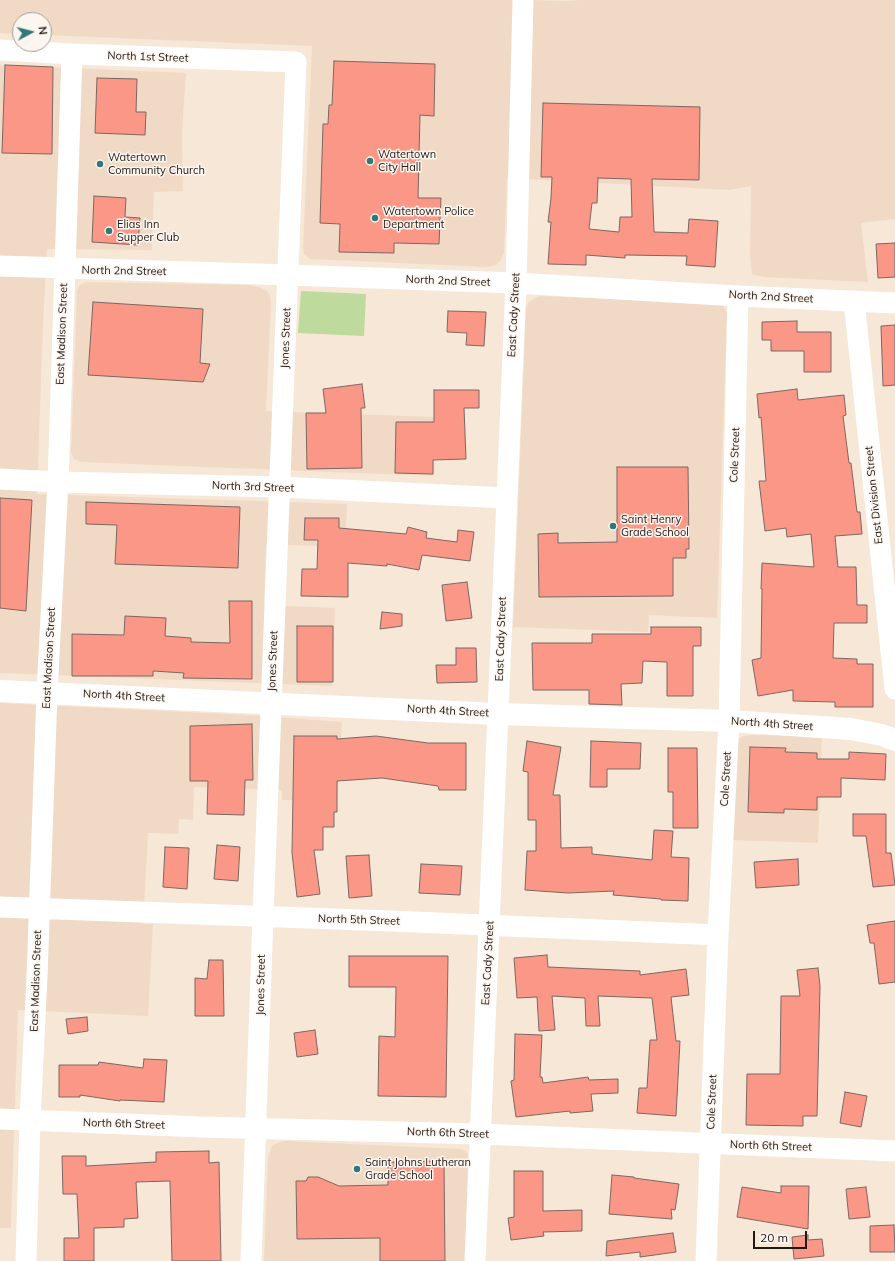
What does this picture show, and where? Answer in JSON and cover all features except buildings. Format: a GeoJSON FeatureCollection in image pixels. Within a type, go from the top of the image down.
{"type":"FeatureCollection","features":[{"type":"Feature","properties":{"kind":"street","name":"East Cady Street"},"geometry":{"type":"LineString","coordinates":[[475,1261],[516,283],[523,8]]}},
{"type":"Feature","properties":{"kind":"street","name":"North 1st Street"},"geometry":{"type":"LineString","coordinates":[[0,50],[296,62]]}},
{"type":"Feature","properties":{"kind":"street","name":"East Madison Street"},"geometry":{"type":"LineString","coordinates":[[26,1261],[30,1120],[47,693],[58,482],[72,54]]}},
{"type":"Feature","properties":{"kind":"street","name":"Jones Street"},"geometry":{"type":"LineString","coordinates":[[251,1261],[296,62]]}},
{"type":"Feature","properties":{"kind":"street","name":"North 2nd Street"},"geometry":{"type":"LineString","coordinates":[[0,266],[516,283],[738,296],[895,303]]}},
{"type":"Feature","properties":{"kind":"street","name":"Cole Street"},"geometry":{"type":"LineString","coordinates":[[706,1261],[718,935],[729,720],[738,296]]}},
{"type":"Feature","properties":{"kind":"street","name":"East Division Street"},"geometry":{"type":"LineString","coordinates":[[854,301],[895,689]]}},
{"type":"Feature","properties":{"kind":"street","name":"North 3rd Street"},"geometry":{"type":"LineString","coordinates":[[0,479],[58,482],[280,487],[506,498]]}},
{"type":"Feature","properties":{"kind":"street","name":"North 4th Street"},"geometry":{"type":"LineString","coordinates":[[0,691],[498,714],[729,720],[851,729],[882,735],[895,740]]}},
{"type":"Feature","properties":{"kind":"street","name":"North 5th Street"},"geometry":{"type":"LineString","coordinates":[[0,907],[263,916],[718,935]]}},
{"type":"Feature","properties":{"kind":"street","name":"North 6th Street"},"geometry":{"type":"LineString","coordinates":[[0,1119],[201,1127],[256,1127],[480,1134],[895,1151]]}},
{"type":"Feature","properties":{"kind":"shaded area"},"geometry":{"type":"Polygon","coordinates":[[[0,0],[895,0],[895,219],[861,223],[868,282],[763,277],[752,274],[750,255],[751,186],[729,190],[507,178],[504,253],[501,260],[496,265],[486,267],[310,259],[304,254],[303,247],[312,46],[52,35],[52,12],[12,12],[12,34],[0,33],[0,0]]]}},
{"type":"Feature","properties":{"kind":"shaded area"},"geometry":{"type":"Polygon","coordinates":[[[0,65],[186,73],[182,132],[183,191],[154,192],[152,250],[47,249],[37,494],[347,504],[345,547],[266,544],[264,605],[335,608],[332,686],[0,673],[0,65]]]}},
{"type":"Feature","properties":{"kind":"shaded area"},"geometry":{"type":"Polygon","coordinates":[[[86,282],[250,285],[267,291],[270,296],[271,303],[266,411],[436,417],[434,476],[80,462],[74,459],[71,452],[77,291],[80,285],[86,282]]]}},
{"type":"Feature","properties":{"kind":"shaded area"},"geometry":{"type":"Polygon","coordinates":[[[541,296],[715,303],[723,306],[727,313],[717,618],[649,615],[648,632],[513,627],[526,308],[529,302],[541,296]]]}},
{"type":"Feature","properties":{"kind":"shaded area"},"geometry":{"type":"Polygon","coordinates":[[[0,703],[247,715],[342,722],[337,802],[282,800],[282,790],[194,787],[193,820],[179,819],[178,834],[148,833],[143,924],[153,924],[148,1016],[18,1010],[11,1228],[0,1228],[0,703]]]}},
{"type":"Feature","properties":{"kind":"shaded area"},"geometry":{"type":"Polygon","coordinates":[[[743,736],[822,736],[818,843],[733,840],[738,739],[743,736]]]}},
{"type":"Feature","properties":{"kind":"shaded area"},"geometry":{"type":"Polygon","coordinates":[[[285,1141],[461,1149],[467,1152],[465,1261],[264,1261],[268,1157],[272,1146],[285,1141]]]}},
{"type":"Feature","properties":{"kind":"green space"},"geometry":{"type":"Polygon","coordinates":[[[301,291],[366,294],[364,336],[298,333],[301,291]]]}},
{"type":"Feature","properties":{"kind":"place","name":"Watertown City Hall"},"geometry":{"type":"Point","coordinates":[370,161]}},
{"type":"Feature","properties":{"kind":"place","name":"Watertown Community Church"},"geometry":{"type":"Point","coordinates":[100,164]}},
{"type":"Feature","properties":{"kind":"place","name":"Watertown Police Department"},"geometry":{"type":"Point","coordinates":[375,218]}},
{"type":"Feature","properties":{"kind":"place","name":"Elias Inn Supper Club"},"geometry":{"type":"Point","coordinates":[109,231]}},
{"type":"Feature","properties":{"kind":"place","name":"Saint Henry Grade School"},"geometry":{"type":"Point","coordinates":[613,526]}},
{"type":"Feature","properties":{"kind":"place","name":"Saint Johns Lutheran Grade School"},"geometry":{"type":"Point","coordinates":[357,1169]}}]}
